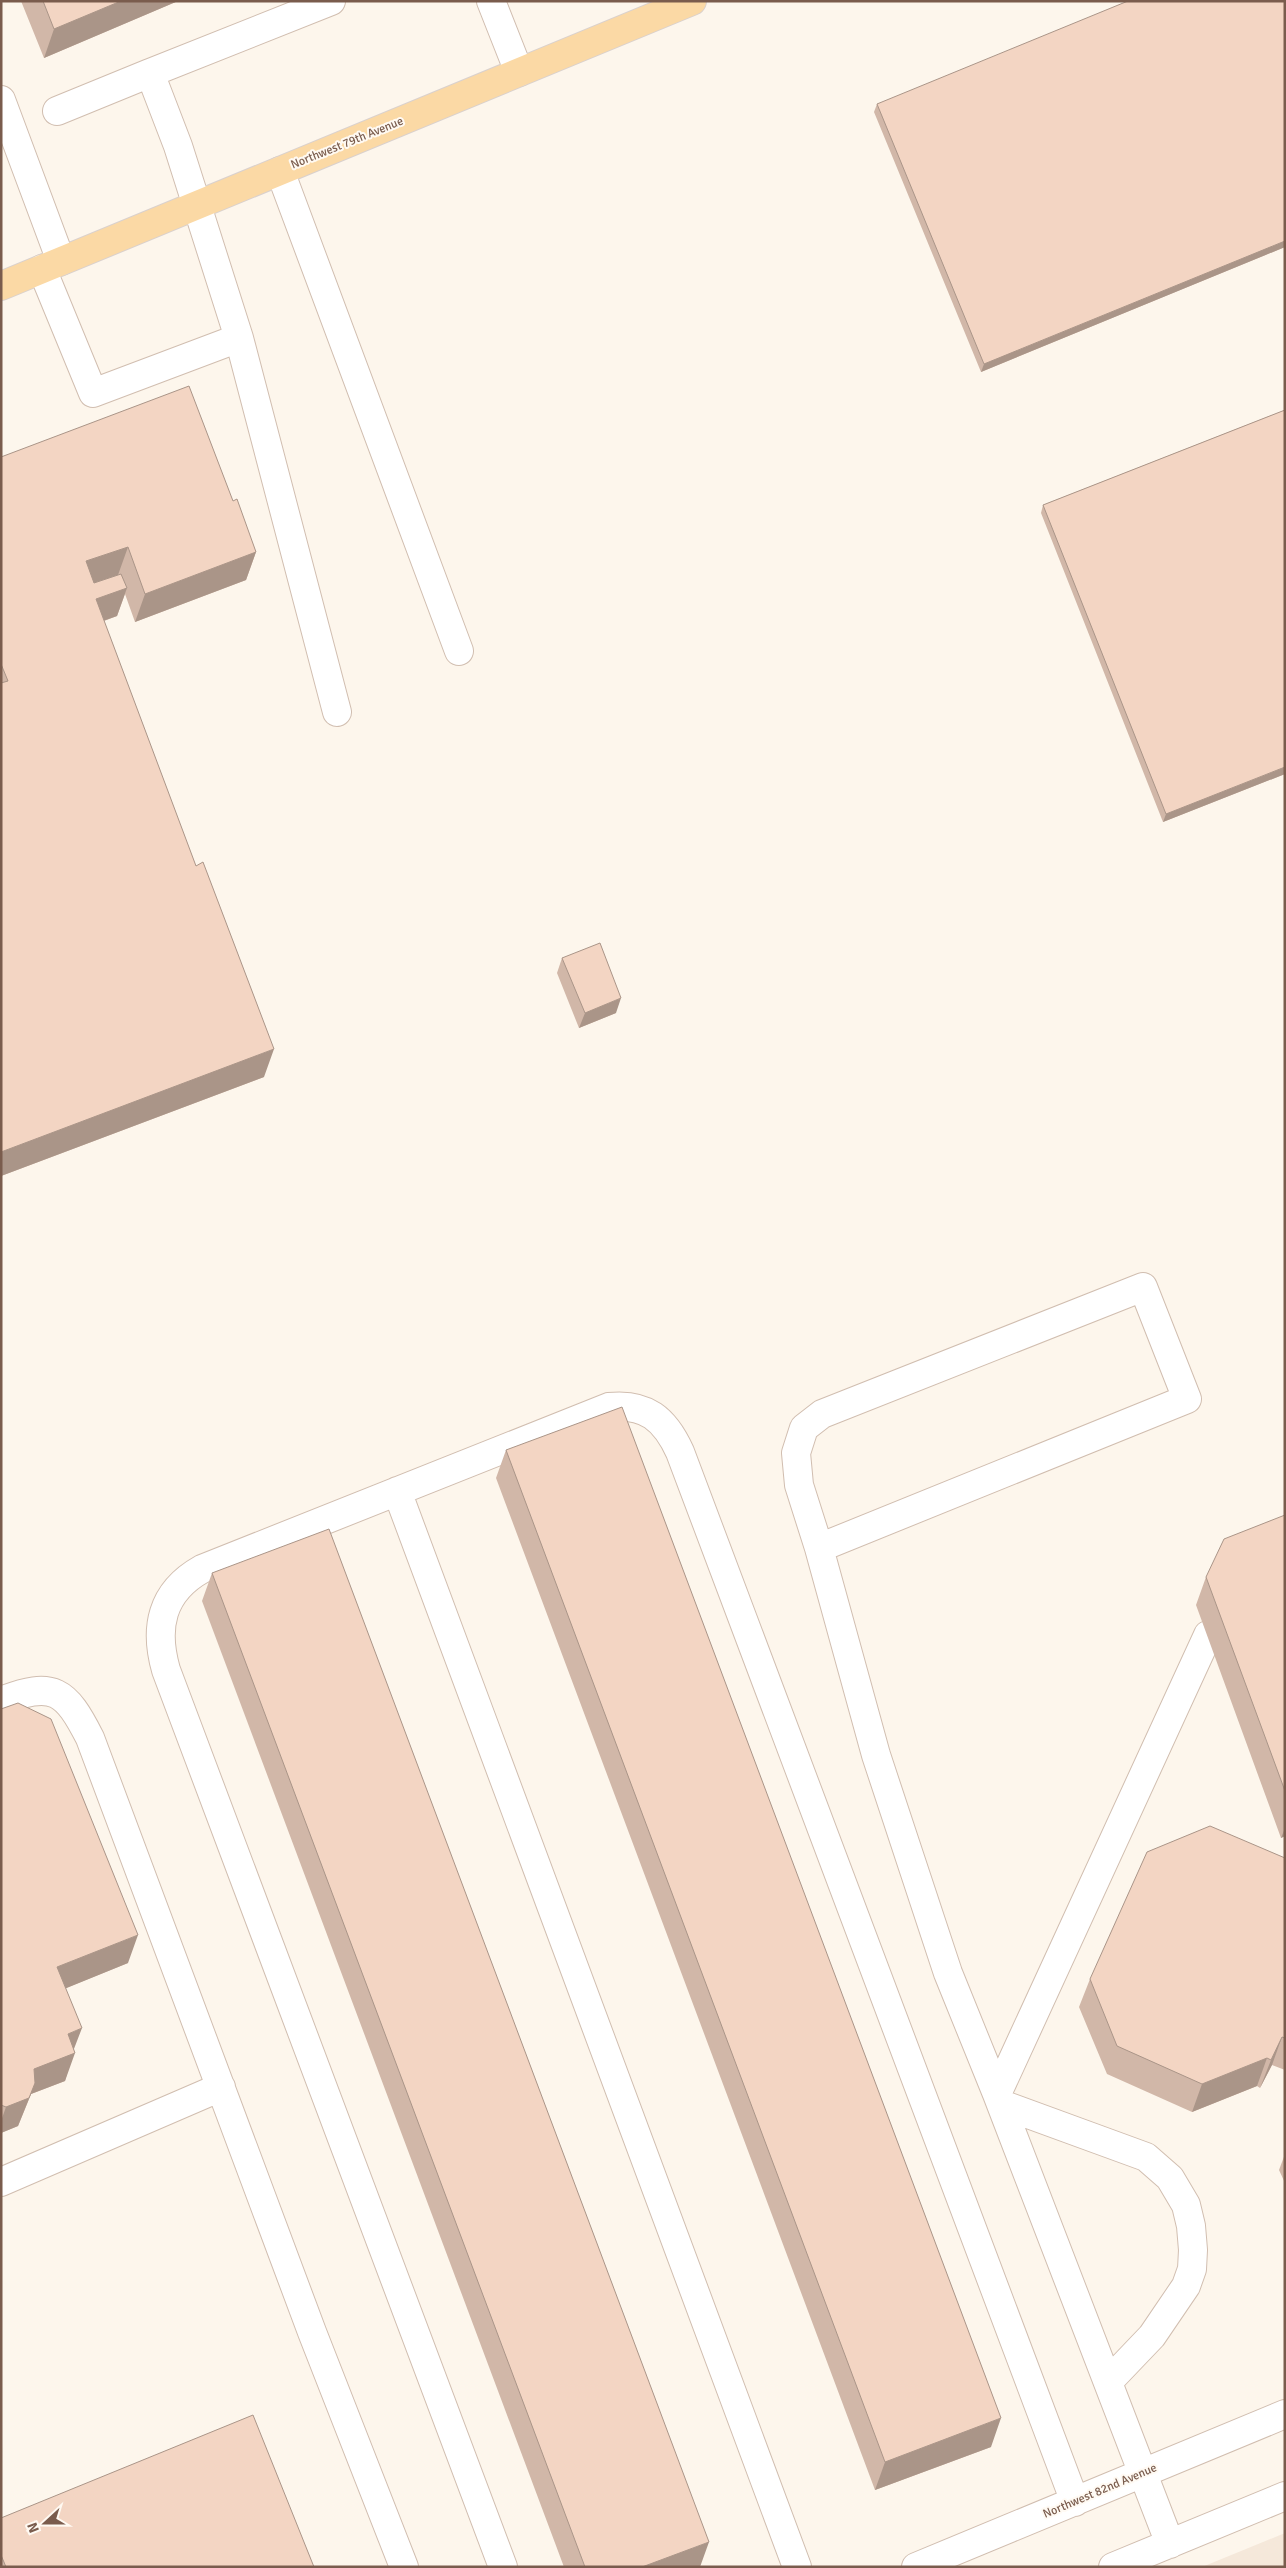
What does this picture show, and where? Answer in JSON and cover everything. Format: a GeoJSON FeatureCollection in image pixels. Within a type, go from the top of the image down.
{"type":"FeatureCollection","features":[{"type":"Feature","properties":{"kind":"main road","name":"Northwest 79th Avenue"},"geometry":{"type":"LineString","coordinates":[[1,286],[692,1]]}},
{"type":"Feature","properties":{"kind":"street"},"geometry":{"type":"LineString","coordinates":[[57,111],[331,1]]}},
{"type":"Feature","properties":{"kind":"street"},"geometry":{"type":"LineString","coordinates":[[491,1],[520,72]]}},
{"type":"Feature","properties":{"kind":"street"},"geometry":{"type":"LineString","coordinates":[[150,73],[178,146],[239,338],[337,712]]}},
{"type":"Feature","properties":{"kind":"street"},"geometry":{"type":"LineString","coordinates":[[1,100],[51,265],[93,393],[239,338]]}},
{"type":"Feature","properties":{"kind":"street"},"geometry":{"type":"LineString","coordinates":[[280,171],[459,651]]}},
{"type":"Feature","properties":{"kind":"street"},"geometry":{"type":"LineString","coordinates":[[819,1548],[1187,1399],[1143,1287],[822,1414],[804,1428],[796,1452],[799,1485],[819,1548],[876,1755],[948,1973],[1109,2381],[1170,2544]]}},
{"type":"Feature","properties":{"kind":"street"},"geometry":{"type":"LineString","coordinates":[[504,2567],[166,1670],[160,1639],[161,1621],[166,1606],[179,1586],[189,1576],[609,1407],[622,1405],[651,1414],[662,1422],[672,1435],[1075,2502]]}},
{"type":"Feature","properties":{"kind":"street"},"geometry":{"type":"LineString","coordinates":[[397,1491],[797,2567]]}},
{"type":"Feature","properties":{"kind":"street"},"geometry":{"type":"LineString","coordinates":[[999,2099],[1208,1636]]}},
{"type":"Feature","properties":{"kind":"street"},"geometry":{"type":"LineString","coordinates":[[1,1701],[28,1692],[50,1691],[67,1699],[79,1715],[90,1738],[312,2332],[404,2567]]}},
{"type":"Feature","properties":{"kind":"street"},"geometry":{"type":"LineString","coordinates":[[1,2182],[221,2087]]}},
{"type":"Feature","properties":{"kind":"street"},"geometry":{"type":"LineString","coordinates":[[999,2099],[1146,2157],[1170,2178],[1186,2205],[1191,2226],[1193,2250],[1192,2269],[1186,2286],[1152,2336],[1109,2381]]}},
{"type":"Feature","properties":{"kind":"street","name":"Northwest 82nd Avenue"},"geometry":{"type":"LineString","coordinates":[[916,2567],[1285,2414]]}},
{"type":"Feature","properties":{"kind":"street"},"geometry":{"type":"LineString","coordinates":[[1113,2567],[1285,2496]]}},
{"type":"Feature","properties":{"kind":"shaded area"},"geometry":{"type":"Polygon","coordinates":[[[1285,2533],[1285,2567],[1202,2567],[1285,2533]]]}},
{"type":"Feature","properties":{"kind":"building"},"geometry":{"type":"Polygon","coordinates":[[[43,1],[121,1],[54,29],[43,1]]]}},
{"type":"Feature","properties":{"kind":"building"},"geometry":{"type":"Polygon","coordinates":[[[1128,1],[1285,1],[1285,241],[984,364],[877,104],[1128,1]]]}},
{"type":"Feature","properties":{"kind":"building"},"geometry":{"type":"Polygon","coordinates":[[[189,386],[233,501],[237,499],[256,552],[145,594],[128,547],[86,561],[94,583],[121,574],[127,588],[96,599],[196,866],[203,862],[274,1049],[1,1152],[1,683],[8,681],[1,664],[1,457],[189,386]]]}},
{"type":"Feature","properties":{"kind":"building"},"geometry":{"type":"Polygon","coordinates":[[[1285,410],[1285,767],[1166,814],[1043,505],[1285,410]]]}},
{"type":"Feature","properties":{"kind":"building"},"geometry":{"type":"Polygon","coordinates":[[[600,943],[621,998],[585,1013],[562,958],[600,943]]]}},
{"type":"Feature","properties":{"kind":"building"},"geometry":{"type":"Polygon","coordinates":[[[622,1407],[1001,2418],[885,2462],[506,1450],[622,1407]]]}},
{"type":"Feature","properties":{"kind":"building"},"geometry":{"type":"Polygon","coordinates":[[[1285,1515],[1285,1791],[1206,1577],[1224,1539],[1285,1515]]]}},
{"type":"Feature","properties":{"kind":"building"},"geometry":{"type":"Polygon","coordinates":[[[329,1529],[709,2542],[642,2567],[585,2567],[212,1573],[329,1529]]]}},
{"type":"Feature","properties":{"kind":"building"},"geometry":{"type":"Polygon","coordinates":[[[18,1703],[51,1719],[138,1935],[57,1967],[82,2028],[68,2034],[75,2053],[34,2069],[35,2083],[29,2098],[6,2107],[1,2105],[1,1709],[18,1703]]]}},
{"type":"Feature","properties":{"kind":"building"},"geometry":{"type":"Polygon","coordinates":[[[1210,1826],[1285,1858],[1285,2038],[1282,2037],[1271,2060],[1267,2058],[1202,2084],[1117,2046],[1090,1979],[1147,1852],[1210,1826]]]}},
{"type":"Feature","properties":{"kind":"building"},"geometry":{"type":"Polygon","coordinates":[[[253,2415],[314,2567],[6,2567],[1,2555],[1,2518],[253,2415]]]}}]}
